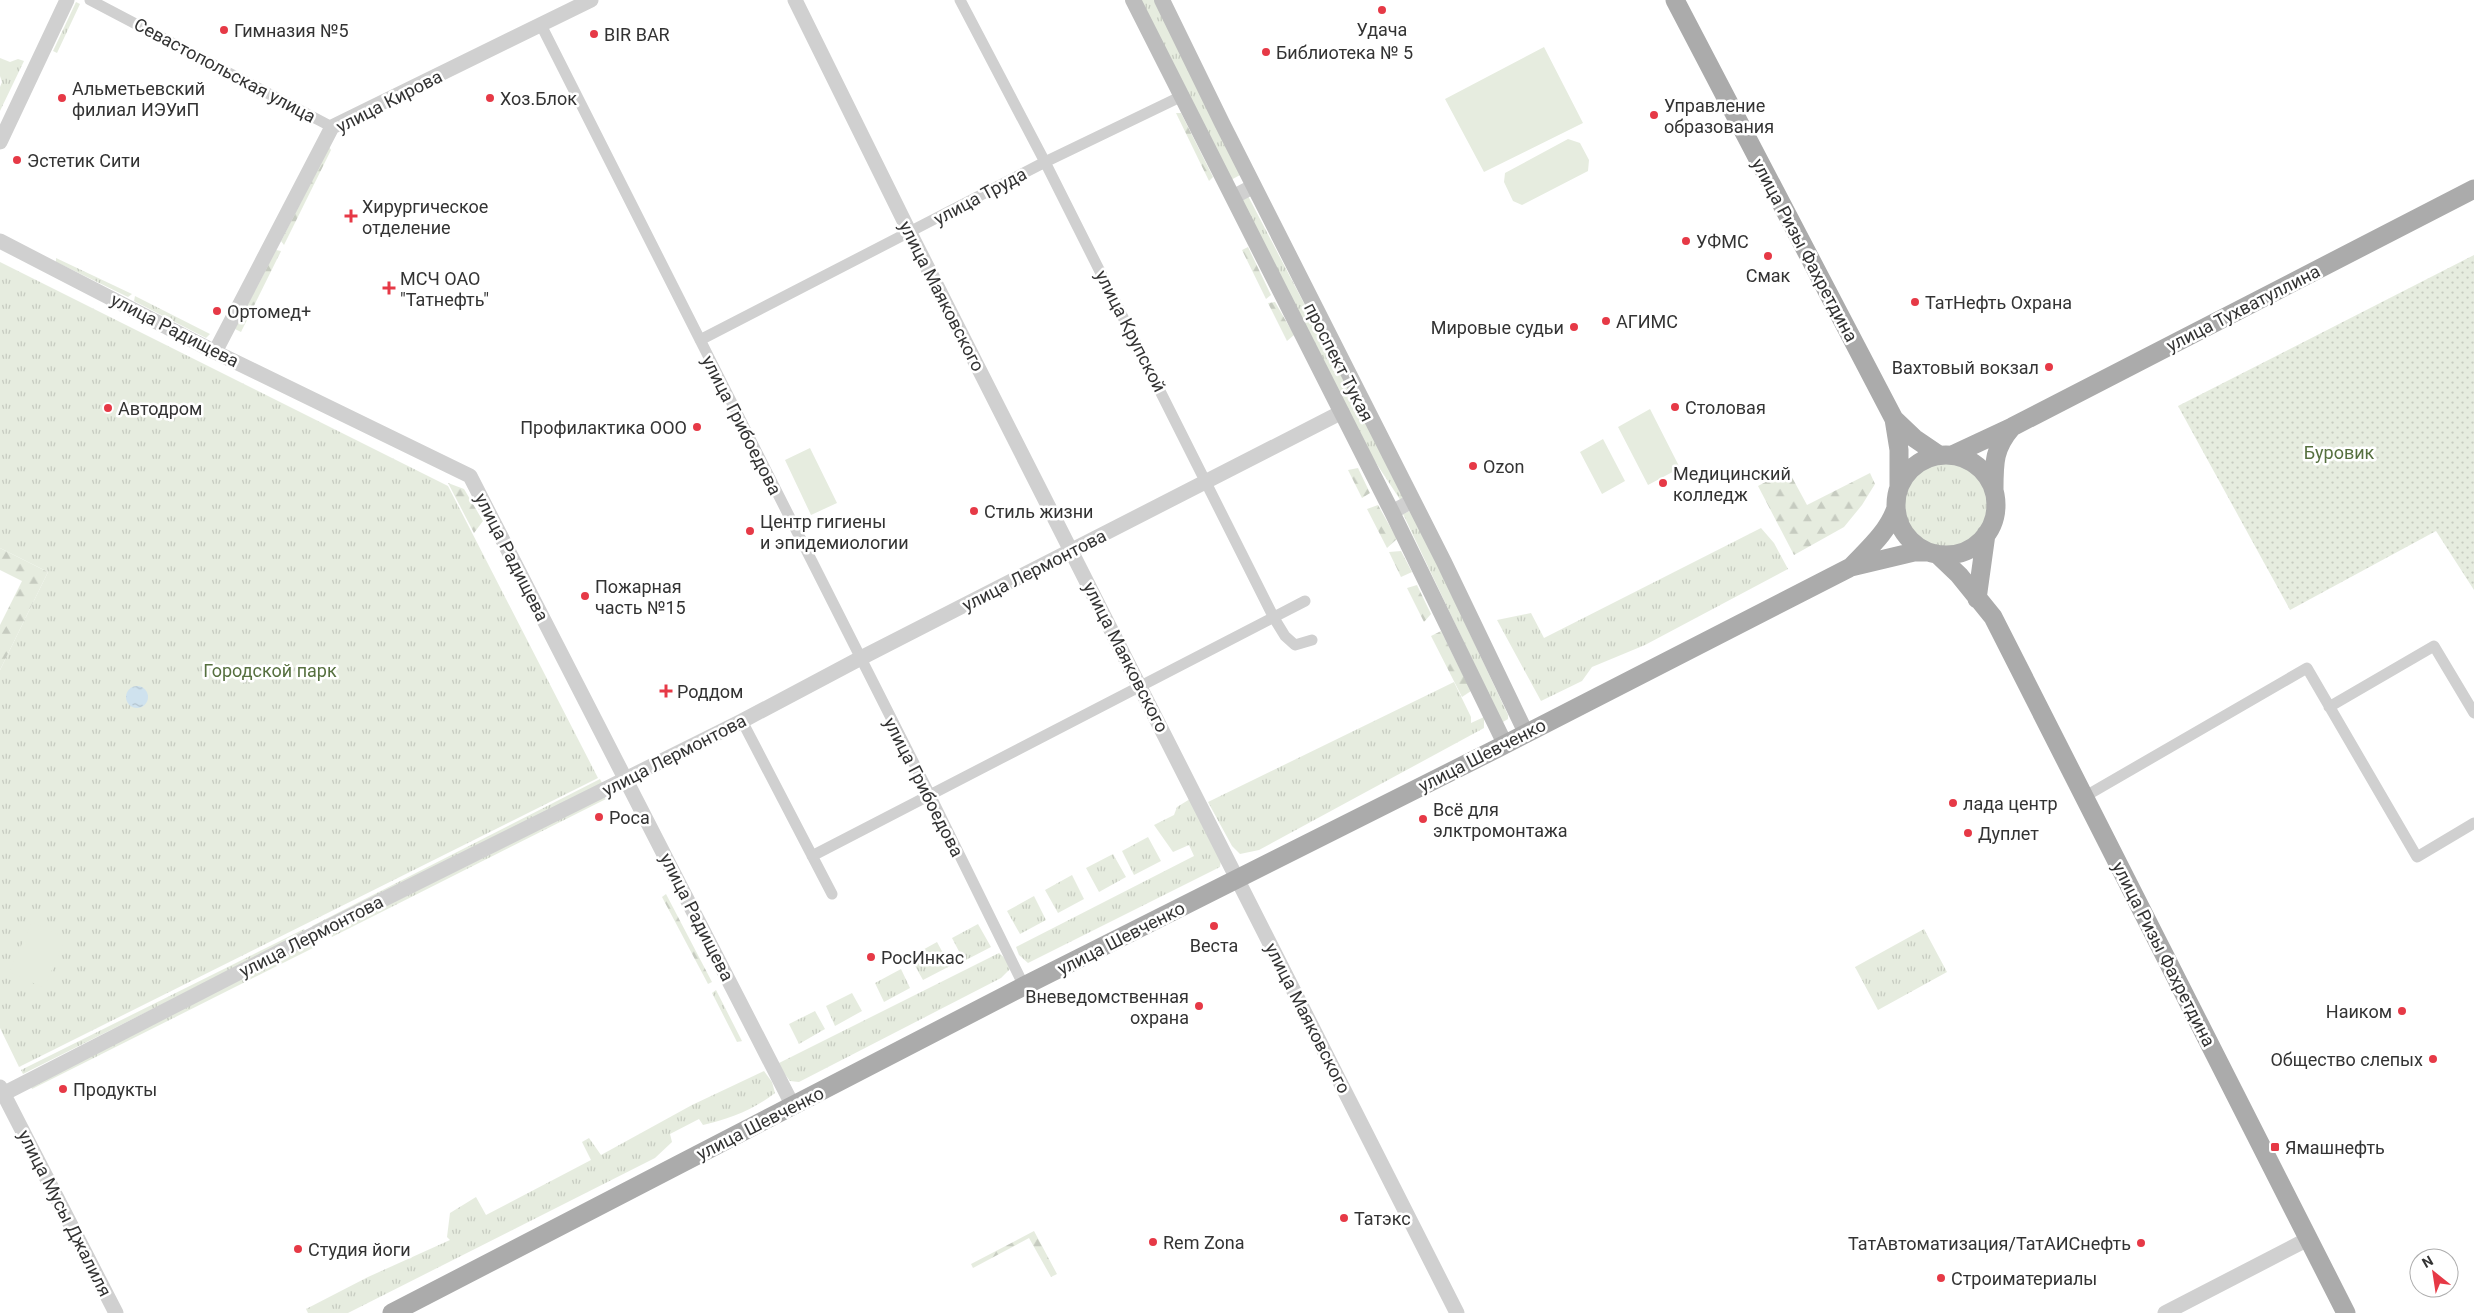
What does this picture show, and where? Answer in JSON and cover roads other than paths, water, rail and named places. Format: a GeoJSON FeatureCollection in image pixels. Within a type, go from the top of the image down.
{"type":"FeatureCollection","features":[{"type":"Feature","properties":{"kind":"main road","name":"проспект Тукая"},"geometry":{"type":"LineString","coordinates":[[1133,0],[1342,412],[1505,744]]}},
{"type":"Feature","properties":{"kind":"main road","name":"проспект Тукая"},"geometry":{"type":"LineString","coordinates":[[1162,0],[1444,562],[1526,733]]}},
{"type":"Feature","properties":{"kind":"main road","name":"улица Ризы Фахретдина"},"geometry":{"type":"LineString","coordinates":[[1675,0],[1894,419]]}},
{"type":"Feature","properties":{"kind":"main road","name":"улица Тухватуллина"},"geometry":{"type":"LineString","coordinates":[[1945,455],[2012,427],[2474,189]]}},
{"type":"Feature","properties":{"kind":"main road"},"geometry":{"type":"LineString","coordinates":[[1894,419],[1914,438],[1945,455]]}},
{"type":"Feature","properties":{"kind":"main road"},"geometry":{"type":"LineString","coordinates":[[1851,567],[1881,536],[1896,508],[1899,487],[1898,450],[1894,419]]}},
{"type":"Feature","properties":{"kind":"main road"},"geometry":{"type":"LineString","coordinates":[[1977,599],[1986,534],[1995,513],[1996,452],[2001,440],[2012,427]]}},
{"type":"Feature","properties":{"kind":"main road"},"geometry":{"type":"LineString","coordinates":[[1899,487],[1915,466],[1930,457],[1945,455],[1963,458],[1978,466],[1989,479],[1994,490]]}},
{"type":"Feature","properties":{"kind":"main road"},"geometry":{"type":"LineString","coordinates":[[1896,508],[1899,522],[1906,535],[1916,545],[1932,553]]}},
{"type":"Feature","properties":{"kind":"main road"},"geometry":{"type":"LineString","coordinates":[[1851,567],[1914,552],[1951,555],[1964,552],[1977,544],[1986,534]]}},
{"type":"Feature","properties":{"kind":"main road","name":"улица Ризы Фахретдина"},"geometry":{"type":"LineString","coordinates":[[1932,553],[1959,575],[1993,617],[2346,1313]]}},
{"type":"Feature","properties":{"kind":"main road","name":"улица Шевченко"},"geometry":{"type":"LineString","coordinates":[[392,1313],[1024,986],[1505,744],[1851,567]]}},
{"type":"Feature","properties":{"kind":"street"},"geometry":{"type":"LineString","coordinates":[[0,142],[67,0]]}},
{"type":"Feature","properties":{"kind":"street","name":"Севастопольская улица"},"geometry":{"type":"LineString","coordinates":[[90,0],[332,127]]}},
{"type":"Feature","properties":{"kind":"street","name":"улица Кирова"},"geometry":{"type":"LineString","coordinates":[[215,352],[332,127],[591,0]]}},
{"type":"Feature","properties":{"kind":"street","name":"улица Маяковского"},"geometry":{"type":"LineString","coordinates":[[796,0],[910,233],[1073,551],[1457,1313]]}},
{"type":"Feature","properties":{"kind":"street","name":"улица Крупской"},"geometry":{"type":"LineString","coordinates":[[960,0],[1045,162],[1207,481],[1274,618],[1290,642],[1295,645],[1312,640]]}},
{"type":"Feature","properties":{"kind":"street","name":"улица Грибоедова"},"geometry":{"type":"LineString","coordinates":[[541,25],[859,659],[930,795],[1024,986]]}},
{"type":"Feature","properties":{"kind":"street","name":"улица Труда"},"geometry":{"type":"LineString","coordinates":[[700,340],[1045,162],[1182,96]]}},
{"type":"Feature","properties":{"kind":"street"},"geometry":{"type":"LineString","coordinates":[[1233,197],[1254,186]]}},
{"type":"Feature","properties":{"kind":"street","name":"улица Радищева"},"geometry":{"type":"LineString","coordinates":[[0,242],[215,352],[470,476],[792,1106]]}},
{"type":"Feature","properties":{"kind":"street","name":"улица Лермонтова"},"geometry":{"type":"LineString","coordinates":[[2,1090],[742,721],[859,659],[1342,412]]}},
{"type":"Feature","properties":{"kind":"street"},"geometry":{"type":"LineString","coordinates":[[1392,512],[1412,501]]}},
{"type":"Feature","properties":{"kind":"street"},"geometry":{"type":"LineString","coordinates":[[812,856],[1305,601]]}},
{"type":"Feature","properties":{"kind":"street"},"geometry":{"type":"LineString","coordinates":[[2329,707],[2434,646],[2474,713]]}},
{"type":"Feature","properties":{"kind":"street"},"geometry":{"type":"LineString","coordinates":[[2084,797],[2307,668],[2417,857],[2474,823]]}},
{"type":"Feature","properties":{"kind":"street"},"geometry":{"type":"LineString","coordinates":[[742,721],[832,894]]}},
{"type":"Feature","properties":{"kind":"street","name":"улица Мусы Джалиля"},"geometry":{"type":"LineString","coordinates":[[2,1090],[116,1313]]}},
{"type":"Feature","properties":{"kind":"street"},"geometry":{"type":"LineString","coordinates":[[2165,1313],[2308,1239]]}},
{"type":"Feature","properties":{"kind":"water"},"geometry":{"type":"Polygon","coordinates":[[[133,686],[141,686],[148,693],[148,701],[141,708],[133,708],[126,701],[126,693],[133,686]]]}},
{"type":"Feature","properties":{"kind":"place","name":"Удача"},"geometry":{"type":"Point","coordinates":[1382,10]}},
{"type":"Feature","properties":{"kind":"place","name":"Гимназия №5"},"geometry":{"type":"Point","coordinates":[224,30]}},
{"type":"Feature","properties":{"kind":"place","name":"BIR BAR"},"geometry":{"type":"Point","coordinates":[594,34]}},
{"type":"Feature","properties":{"kind":"place","name":"Библиотека № 5"},"geometry":{"type":"Point","coordinates":[1266,52]}},
{"type":"Feature","properties":{"kind":"place","name":"Альметьевский филиал ИЭУиП"},"geometry":{"type":"Point","coordinates":[62,98]}},
{"type":"Feature","properties":{"kind":"place","name":"Хоз.Блок"},"geometry":{"type":"Point","coordinates":[490,98]}},
{"type":"Feature","properties":{"kind":"place","name":"Управление образования"},"geometry":{"type":"Point","coordinates":[1654,115]}},
{"type":"Feature","properties":{"kind":"place","name":"Эстетик Сити"},"geometry":{"type":"Point","coordinates":[17,160]}},
{"type":"Feature","properties":{"kind":"place","name":"Хирургическое отделение"},"geometry":{"type":"Point","coordinates":[351,216]}},
{"type":"Feature","properties":{"kind":"place","name":"УФМС"},"geometry":{"type":"Point","coordinates":[1686,241]}},
{"type":"Feature","properties":{"kind":"place","name":"Смак"},"geometry":{"type":"Point","coordinates":[1768,256]}},
{"type":"Feature","properties":{"kind":"place","name":"МСЧ ОАО \"Татнефть\""},"geometry":{"type":"Point","coordinates":[389,288]}},
{"type":"Feature","properties":{"kind":"place","name":"ТатНефть Охрана"},"geometry":{"type":"Point","coordinates":[1915,302]}},
{"type":"Feature","properties":{"kind":"place","name":"Ортомед+"},"geometry":{"type":"Point","coordinates":[217,311]}},
{"type":"Feature","properties":{"kind":"place","name":"АГИМС"},"geometry":{"type":"Point","coordinates":[1606,321]}},
{"type":"Feature","properties":{"kind":"place","name":"Мировые судьи"},"geometry":{"type":"Point","coordinates":[1574,327]}},
{"type":"Feature","properties":{"kind":"place","name":"Вахтовый вокзал"},"geometry":{"type":"Point","coordinates":[2049,367]}},
{"type":"Feature","properties":{"kind":"place","name":"Столовая"},"geometry":{"type":"Point","coordinates":[1675,407]}},
{"type":"Feature","properties":{"kind":"place","name":"Автодром"},"geometry":{"type":"Point","coordinates":[108,408]}},
{"type":"Feature","properties":{"kind":"place","name":"Профилактика ООО"},"geometry":{"type":"Point","coordinates":[697,427]}},
{"type":"Feature","properties":{"kind":"place","name":"Ozon"},"geometry":{"type":"Point","coordinates":[1473,466]}},
{"type":"Feature","properties":{"kind":"place","name":"Медицинский колледж"},"geometry":{"type":"Point","coordinates":[1663,483]}},
{"type":"Feature","properties":{"kind":"place","name":"Стиль жизни"},"geometry":{"type":"Point","coordinates":[974,511]}},
{"type":"Feature","properties":{"kind":"place","name":"Центр гигиены и эпидемиологии"},"geometry":{"type":"Point","coordinates":[750,531]}},
{"type":"Feature","properties":{"kind":"place","name":"Пожарная часть №15"},"geometry":{"type":"Point","coordinates":[585,596]}},
{"type":"Feature","properties":{"kind":"place","name":"Роддом"},"geometry":{"type":"Point","coordinates":[666,691]}},
{"type":"Feature","properties":{"kind":"place","name":"лада центр"},"geometry":{"type":"Point","coordinates":[1953,803]}},
{"type":"Feature","properties":{"kind":"place","name":"Роса"},"geometry":{"type":"Point","coordinates":[599,817]}},
{"type":"Feature","properties":{"kind":"place","name":"Всё для элктромонтажа"},"geometry":{"type":"Point","coordinates":[1423,819]}},
{"type":"Feature","properties":{"kind":"place","name":"Дуплет"},"geometry":{"type":"Point","coordinates":[1968,833]}},
{"type":"Feature","properties":{"kind":"place","name":"Веста"},"geometry":{"type":"Point","coordinates":[1214,926]}},
{"type":"Feature","properties":{"kind":"place","name":"РосИнкас"},"geometry":{"type":"Point","coordinates":[871,957]}},
{"type":"Feature","properties":{"kind":"place","name":"Вневедомственная охрана"},"geometry":{"type":"Point","coordinates":[1199,1006]}},
{"type":"Feature","properties":{"kind":"place","name":"Наиком"},"geometry":{"type":"Point","coordinates":[2402,1011]}},
{"type":"Feature","properties":{"kind":"place","name":"Общество слепых"},"geometry":{"type":"Point","coordinates":[2433,1059]}},
{"type":"Feature","properties":{"kind":"place","name":"Продукты"},"geometry":{"type":"Point","coordinates":[63,1089]}},
{"type":"Feature","properties":{"kind":"place","name":"Ямашнефть"},"geometry":{"type":"Point","coordinates":[2275,1147]}},
{"type":"Feature","properties":{"kind":"place","name":"Татэкс"},"geometry":{"type":"Point","coordinates":[1344,1218]}},
{"type":"Feature","properties":{"kind":"place","name":"Rem Zona"},"geometry":{"type":"Point","coordinates":[1153,1242]}},
{"type":"Feature","properties":{"kind":"place","name":"ТатАвтоматизация/ТатАИСнефть"},"geometry":{"type":"Point","coordinates":[2141,1243]}},
{"type":"Feature","properties":{"kind":"place","name":"Студия йоги"},"geometry":{"type":"Point","coordinates":[298,1249]}},
{"type":"Feature","properties":{"kind":"place","name":"Строиматериалы"},"geometry":{"type":"Point","coordinates":[1941,1278]}},
{"type":"Feature","properties":{"kind":"park label","name":"Буровик"},"geometry":{"type":"Point","coordinates":[2339,452]}},
{"type":"Feature","properties":{"kind":"park label","name":"Городской парк"},"geometry":{"type":"Point","coordinates":[270,670]}}]}
